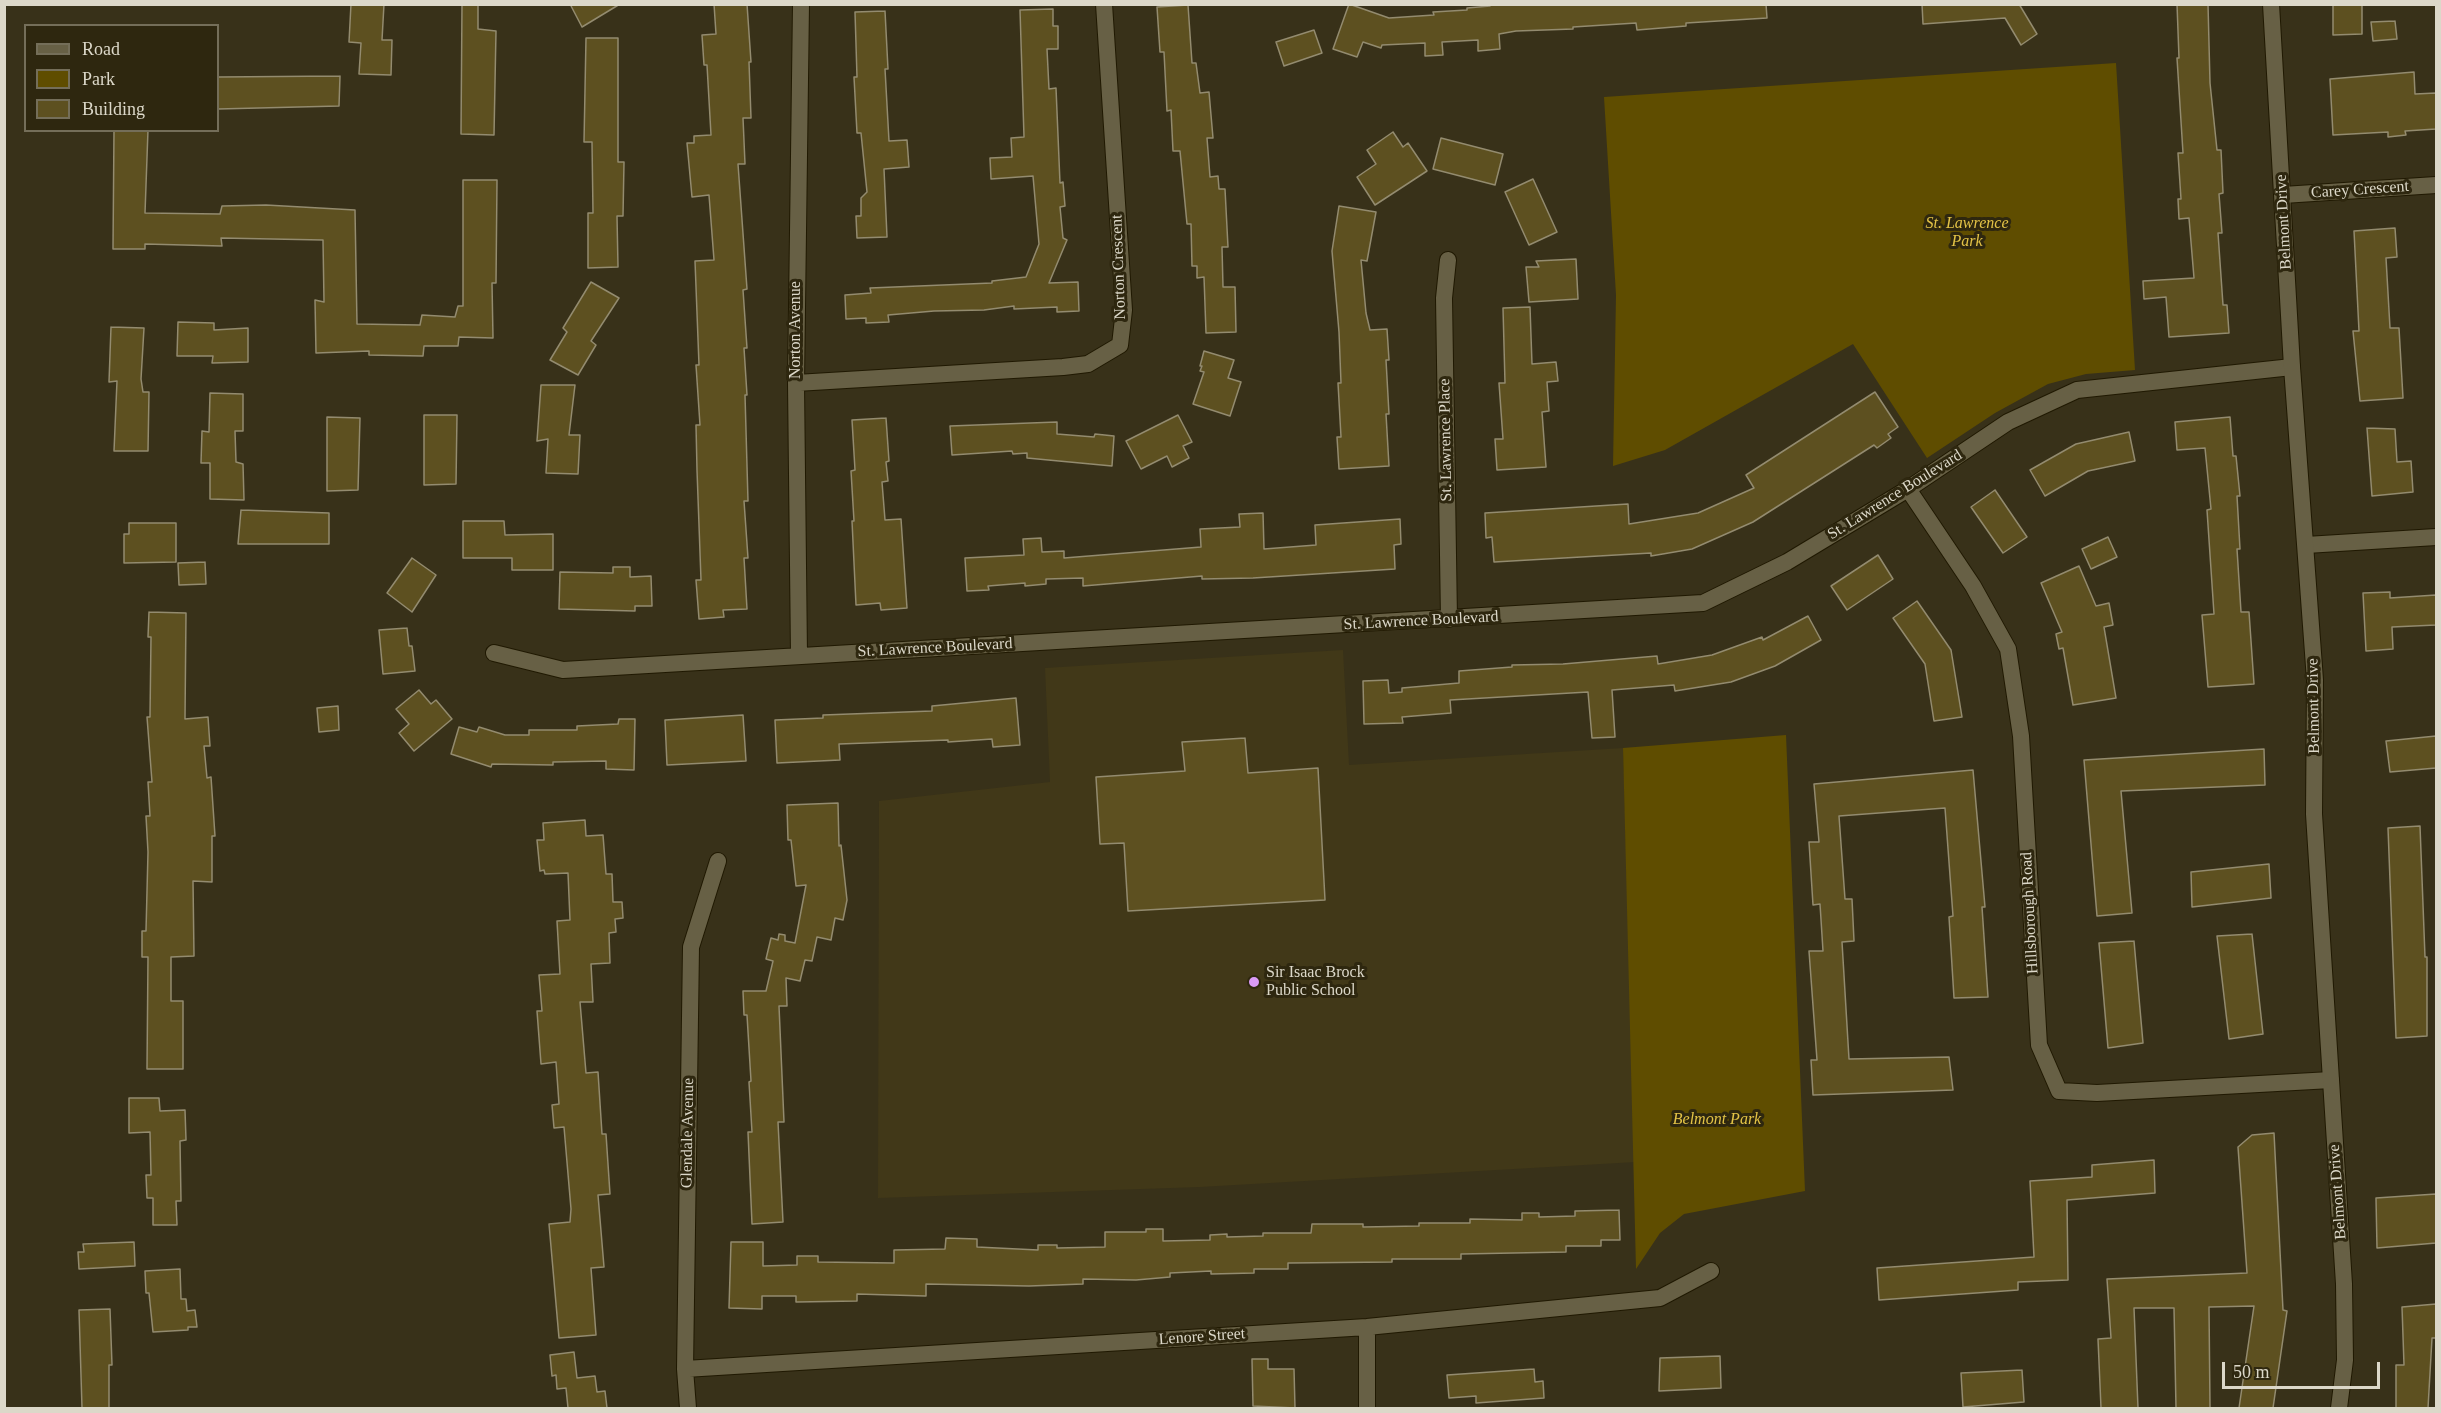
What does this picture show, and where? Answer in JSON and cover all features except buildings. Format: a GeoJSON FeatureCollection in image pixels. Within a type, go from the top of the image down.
{"type":"FeatureCollection","features":[{"type":"Feature","properties":{"kind":"street","name":"Norton Avenue"},"geometry":{"type":"LineString","coordinates":[[799,656],[796,382],[801,4]]}},
{"type":"Feature","properties":{"kind":"street","name":"Norton Crescent"},"geometry":{"type":"LineString","coordinates":[[796,382],[1063,367],[1088,364],[1120,345],[1124,310],[1104,4]]}},
{"type":"Feature","properties":{"kind":"street","name":"Belmont Drive"},"geometry":{"type":"LineString","coordinates":[[2271,4],[2292,367],[2315,680],[2314,814],[2344,1284],[2345,1360],[2339,1408]]}},
{"type":"Feature","properties":{"kind":"street","name":"Carey Crescent"},"geometry":{"type":"LineString","coordinates":[[2283,195],[2436,184]]}},
{"type":"Feature","properties":{"kind":"street","name":"St. Lawrence Place"},"geometry":{"type":"LineString","coordinates":[[1448,260],[1444,298],[1449,619]]}},
{"type":"Feature","properties":{"kind":"street","name":"St. Lawrence Boulevard"},"geometry":{"type":"LineString","coordinates":[[494,653],[563,670],[1703,603],[1787,562],[1908,489],[2008,422],[2077,390],[2292,367]]}},
{"type":"Feature","properties":{"kind":"street","name":"Hillsborough Road"},"geometry":{"type":"LineString","coordinates":[[1908,489],[1973,586],[2008,649],[2021,736],[2039,1045],[2060,1091],[2097,1093],[2331,1080]]}},
{"type":"Feature","properties":{"kind":"street"},"geometry":{"type":"LineString","coordinates":[[2306,545],[2436,537]]}},
{"type":"Feature","properties":{"kind":"street","name":"Glendale Avenue"},"geometry":{"type":"LineString","coordinates":[[688,1408],[685,1369],[691,947],[718,861]]}},
{"type":"Feature","properties":{"kind":"street","name":"Lenore Street"},"geometry":{"type":"LineString","coordinates":[[685,1369],[1367,1327],[1659,1298],[1711,1271]]}},
{"type":"Feature","properties":{"kind":"street"},"geometry":{"type":"LineString","coordinates":[[1367,1327],[1367,1408]]}},
{"type":"Feature","properties":{"kind":"shaded area","name":"Sir Isaac Brock Public School"},"geometry":{"type":"Polygon","coordinates":[[[1343,650],[1349,765],[1623,748],[1636,1162],[1200,1187],[878,1198],[879,801],[1050,782],[1045,668],[1343,650]]]}},
{"type":"Feature","properties":{"kind":"green space","name":"St. Lawrence Park"},"geometry":{"type":"Polygon","coordinates":[[[2116,63],[2135,370],[2086,374],[2048,384],[1995,413],[1927,458],[1853,344],[1665,450],[1613,466],[1616,295],[1604,97],[2116,63]]]}},
{"type":"Feature","properties":{"kind":"green space","name":"Belmont Park"},"geometry":{"type":"Polygon","coordinates":[[[1786,735],[1805,1191],[1684,1214],[1660,1233],[1636,1269],[1623,748],[1786,735]]]}},
{"type":"Feature","properties":{"kind":"place","name":"Sir Isaac Brock Public School"},"geometry":{"type":"Point","coordinates":[1254,982]}}]}
